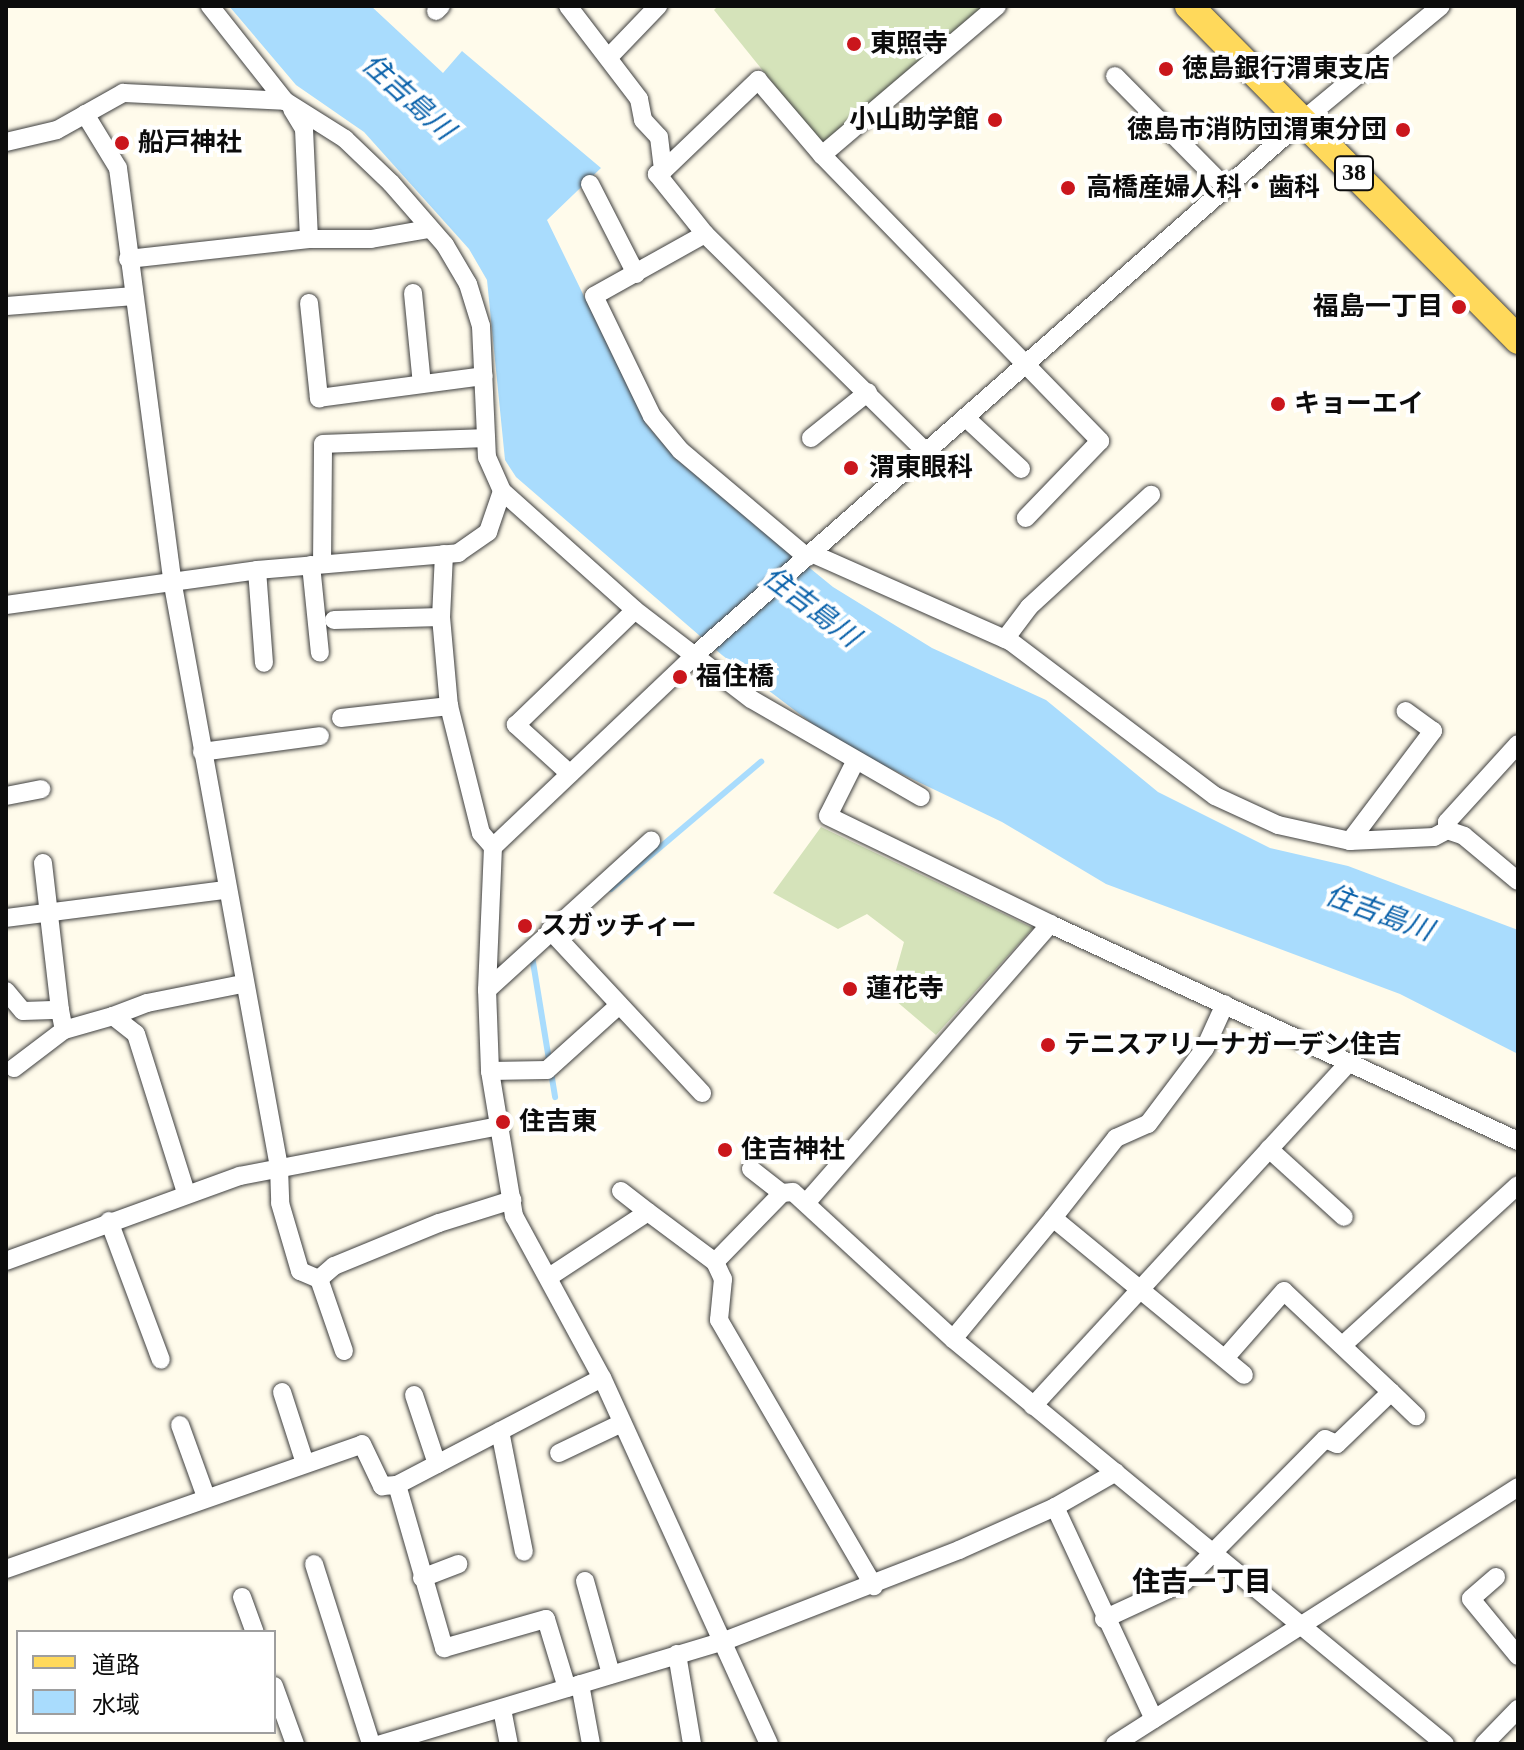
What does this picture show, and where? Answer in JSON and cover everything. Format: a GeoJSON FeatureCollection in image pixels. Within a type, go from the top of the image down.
{"type":"FeatureCollection","features":[{"type":"Feature","properties":{"kind":"main road","name":"38"},"geometry":{"type":"LineString","coordinates":[[1189,6],[1518,340]]}},
{"type":"Feature","properties":{"kind":"street"},"geometry":{"type":"LineString","coordinates":[[210,6],[288,103],[304,129],[309,239]]}},
{"type":"Feature","properties":{"kind":"street"},"geometry":{"type":"LineString","coordinates":[[568,6],[639,99],[643,120],[659,137],[663,171]]}},
{"type":"Feature","properties":{"kind":"street"},"geometry":{"type":"LineString","coordinates":[[609,57],[658,6]]}},
{"type":"Feature","properties":{"kind":"street"},"geometry":{"type":"LineString","coordinates":[[822,155],[997,6]]}},
{"type":"Feature","properties":{"kind":"street"},"geometry":{"type":"LineString","coordinates":[[493,847],[700,651],[1302,121],[1441,6]]}},
{"type":"Feature","properties":{"kind":"street"},"geometry":{"type":"LineString","coordinates":[[1115,76],[1226,188]]}},
{"type":"Feature","properties":{"kind":"street"},"geometry":{"type":"LineString","coordinates":[[927,453],[705,234],[657,174],[758,80],[822,155],[1100,441],[1026,518]]}},
{"type":"Feature","properties":{"kind":"street"},"geometry":{"type":"LineString","coordinates":[[6,142],[57,130],[123,93],[288,103],[345,139],[429,229],[468,284],[481,326],[487,457],[502,491],[635,610],[700,651],[802,733],[921,797]]}},
{"type":"Feature","properties":{"kind":"street"},"geometry":{"type":"LineString","coordinates":[[85,114],[118,168],[132,296],[173,585],[242,984],[279,1167],[280,1203],[300,1271],[319,1279],[344,1351]]}},
{"type":"Feature","properties":{"kind":"street"},"geometry":{"type":"LineString","coordinates":[[590,184],[636,274]]}},
{"type":"Feature","properties":{"kind":"street"},"geometry":{"type":"LineString","coordinates":[[128,259],[309,239],[371,239],[429,229]]}},
{"type":"Feature","properties":{"kind":"street"},"geometry":{"type":"LineString","coordinates":[[705,234],[594,296],[652,416],[681,451],[808,557],[1005,639],[1215,796],[1278,825],[1350,841],[1434,837],[1447,830],[1464,836],[1518,881]]}},
{"type":"Feature","properties":{"kind":"street"},"geometry":{"type":"LineString","coordinates":[[413,293],[422,384]]}},
{"type":"Feature","properties":{"kind":"street"},"geometry":{"type":"LineString","coordinates":[[6,306],[132,296]]}},
{"type":"Feature","properties":{"kind":"street"},"geometry":{"type":"LineString","coordinates":[[309,303],[319,398],[484,376]]}},
{"type":"Feature","properties":{"kind":"street"},"geometry":{"type":"LineString","coordinates":[[811,438],[868,392]]}},
{"type":"Feature","properties":{"kind":"street"},"geometry":{"type":"LineString","coordinates":[[966,418],[1021,469]]}},
{"type":"Feature","properties":{"kind":"street"},"geometry":{"type":"LineString","coordinates":[[320,653],[317,565],[323,444],[486,438]]}},
{"type":"Feature","properties":{"kind":"street"},"geometry":{"type":"LineString","coordinates":[[6,605],[173,585],[257,570],[458,553],[488,532],[502,491]]}},
{"type":"Feature","properties":{"kind":"street"},"geometry":{"type":"LineString","coordinates":[[1005,639],[1029,607],[1151,495]]}},
{"type":"Feature","properties":{"kind":"street"},"geometry":{"type":"LineString","coordinates":[[444,554],[441,617],[449,706],[481,833],[493,847],[487,990],[490,1071],[514,1216],[602,1378],[769,1744]]}},
{"type":"Feature","properties":{"kind":"street"},"geometry":{"type":"LineString","coordinates":[[257,570],[264,663]]}},
{"type":"Feature","properties":{"kind":"street"},"geometry":{"type":"LineString","coordinates":[[569,773],[516,725],[635,610]]}},
{"type":"Feature","properties":{"kind":"street"},"geometry":{"type":"LineString","coordinates":[[334,620],[441,617]]}},
{"type":"Feature","properties":{"kind":"street"},"geometry":{"type":"LineString","coordinates":[[341,718],[449,706]]}},
{"type":"Feature","properties":{"kind":"street"},"geometry":{"type":"LineString","coordinates":[[1350,841],[1433,731],[1405,711]]}},
{"type":"Feature","properties":{"kind":"street"},"geometry":{"type":"LineString","coordinates":[[202,752],[320,736]]}},
{"type":"Feature","properties":{"kind":"street"},"geometry":{"type":"LineString","coordinates":[[1447,830],[1447,822],[1518,744]]}},
{"type":"Feature","properties":{"kind":"street"},"geometry":{"type":"LineString","coordinates":[[855,762],[828,816],[1347,1064],[1396,1082],[1518,1141]]}},
{"type":"Feature","properties":{"kind":"street"},"geometry":{"type":"LineString","coordinates":[[6,796],[41,789]]}},
{"type":"Feature","properties":{"kind":"street"},"geometry":{"type":"LineString","coordinates":[[487,990],[554,935],[651,841]]}},
{"type":"Feature","properties":{"kind":"street"},"geometry":{"type":"LineString","coordinates":[[43,863],[45,912],[64,1030]]}},
{"type":"Feature","properties":{"kind":"street"},"geometry":{"type":"LineString","coordinates":[[6,918],[226,890]]}},
{"type":"Feature","properties":{"kind":"street"},"geometry":{"type":"LineString","coordinates":[[806,1203],[1050,924]]}},
{"type":"Feature","properties":{"kind":"street"},"geometry":{"type":"LineString","coordinates":[[554,935],[617,1007],[702,1093]]}},
{"type":"Feature","properties":{"kind":"street"},"geometry":{"type":"LineString","coordinates":[[14,1068],[64,1030],[147,1003],[242,984]]}},
{"type":"Feature","properties":{"kind":"street"},"geometry":{"type":"LineString","coordinates":[[6,991],[23,1011],[60,1010]]}},
{"type":"Feature","properties":{"kind":"street"},"geometry":{"type":"LineString","coordinates":[[953,1339],[1116,1138],[1148,1124],[1205,1048],[1225,1004]]}},
{"type":"Feature","properties":{"kind":"street"},"geometry":{"type":"LineString","coordinates":[[490,1071],[547,1070],[617,1007]]}},
{"type":"Feature","properties":{"kind":"street"},"geometry":{"type":"LineString","coordinates":[[113,1016],[136,1034],[186,1193]]}},
{"type":"Feature","properties":{"kind":"street"},"geometry":{"type":"LineString","coordinates":[[1033,1406],[1140,1285],[1347,1064]]}},
{"type":"Feature","properties":{"kind":"street"},"geometry":{"type":"LineString","coordinates":[[6,1261],[186,1193],[279,1167],[500,1126]]}},
{"type":"Feature","properties":{"kind":"street"},"geometry":{"type":"LineString","coordinates":[[1269,1149],[1344,1217]]}},
{"type":"Feature","properties":{"kind":"street"},"geometry":{"type":"LineString","coordinates":[[751,1169],[782,1193]]}},
{"type":"Feature","properties":{"kind":"street"},"geometry":{"type":"LineString","coordinates":[[1345,1343],[1518,1185]]}},
{"type":"Feature","properties":{"kind":"street"},"geometry":{"type":"LineString","coordinates":[[621,1191],[715,1262],[723,1279],[719,1320],[874,1586]]}},
{"type":"Feature","properties":{"kind":"street"},"geometry":{"type":"LineString","coordinates":[[715,1262],[782,1193],[793,1192],[953,1339],[1445,1744]]}},
{"type":"Feature","properties":{"kind":"street"},"geometry":{"type":"LineString","coordinates":[[319,1279],[334,1266],[439,1223],[512,1200]]}},
{"type":"Feature","properties":{"kind":"street"},"geometry":{"type":"LineString","coordinates":[[549,1277],[648,1212]]}},
{"type":"Feature","properties":{"kind":"street"},"geometry":{"type":"LineString","coordinates":[[1053,1218],[1140,1285],[1244,1375]]}},
{"type":"Feature","properties":{"kind":"street"},"geometry":{"type":"LineString","coordinates":[[109,1221],[161,1360]]}},
{"type":"Feature","properties":{"kind":"street"},"geometry":{"type":"LineString","coordinates":[[1226,1357],[1284,1291],[1345,1343],[1416,1416]]}},
{"type":"Feature","properties":{"kind":"street"},"geometry":{"type":"LineString","coordinates":[[8,1562],[362,1444],[382,1486],[397,1485],[602,1378]]}},
{"type":"Feature","properties":{"kind":"street"},"geometry":{"type":"LineString","coordinates":[[282,1392],[305,1463]]}},
{"type":"Feature","properties":{"kind":"street"},"geometry":{"type":"LineString","coordinates":[[1104,1619],[1184,1582],[1325,1439],[1337,1444],[1391,1392]]}},
{"type":"Feature","properties":{"kind":"street"},"geometry":{"type":"LineString","coordinates":[[414,1395],[437,1464]]}},
{"type":"Feature","properties":{"kind":"street"},"geometry":{"type":"LineString","coordinates":[[559,1453],[622,1423]]}},
{"type":"Feature","properties":{"kind":"street"},"geometry":{"type":"LineString","coordinates":[[180,1425],[206,1497]]}},
{"type":"Feature","properties":{"kind":"street"},"geometry":{"type":"LineString","coordinates":[[500,1431],[524,1552]]}},
{"type":"Feature","properties":{"kind":"street"},"geometry":{"type":"LineString","coordinates":[[381,1744],[722,1642],[874,1586],[1055,1507],[1116,1472]]}},
{"type":"Feature","properties":{"kind":"street"},"geometry":{"type":"LineString","coordinates":[[397,1485],[444,1648],[546,1619],[574,1686],[591,1744]]}},
{"type":"Feature","properties":{"kind":"street"},"geometry":{"type":"LineString","coordinates":[[1115,1744],[1518,1487]]}},
{"type":"Feature","properties":{"kind":"street"},"geometry":{"type":"LineString","coordinates":[[1055,1507],[1104,1619],[1154,1719]]}},
{"type":"Feature","properties":{"kind":"street"},"geometry":{"type":"LineString","coordinates":[[314,1564],[371,1744]]}},
{"type":"Feature","properties":{"kind":"street"},"geometry":{"type":"LineString","coordinates":[[422,1578],[458,1564]]}},
{"type":"Feature","properties":{"kind":"street"},"geometry":{"type":"LineString","coordinates":[[1496,1577],[1471,1599],[1518,1656]]}},
{"type":"Feature","properties":{"kind":"street"},"geometry":{"type":"LineString","coordinates":[[585,1581],[611,1674]]}},
{"type":"Feature","properties":{"kind":"street"},"geometry":{"type":"LineString","coordinates":[[242,1597],[254,1630]]}},
{"type":"Feature","properties":{"kind":"street"},"geometry":{"type":"LineString","coordinates":[[677,1654],[692,1744]]}},
{"type":"Feature","properties":{"kind":"street"},"geometry":{"type":"LineString","coordinates":[[276,1692],[295,1744]]}},
{"type":"Feature","properties":{"kind":"street"},"geometry":{"type":"LineString","coordinates":[[502,1709],[509,1744]]}},
{"type":"Feature","properties":{"kind":"street"},"geometry":{"type":"LineString","coordinates":[[1484,1744],[1518,1709]]}},
{"type":"Feature","properties":{"kind":"green space"},"geometry":{"type":"Polygon","coordinates":[[[718,6],[988,6],[823,145],[714,10],[718,6]]]}},
{"type":"Feature","properties":{"kind":"green space"},"geometry":{"type":"Polygon","coordinates":[[[821,827],[1033,928],[936,1035],[889,995],[904,942],[867,914],[838,929],[773,893],[821,827]]]}},
{"type":"Feature","properties":{"kind":"water","name":"住吉島川"},"geometry":{"type":"Polygon","coordinates":[[[229,6],[371,6],[443,73],[462,51],[601,168],[547,220],[646,424],[676,459],[833,587],[932,648],[1046,700],[1158,792],[1270,848],[1348,866],[1518,930],[1518,1054],[1400,994],[1106,884],[1002,822],[839,744],[722,655],[516,477],[505,460],[487,280],[469,249],[364,132],[296,85],[229,6]]]}},
{"type":"Feature","properties":{"kind":"waterway"},"geometry":{"type":"LineString","coordinates":[[611,889],[761,762]]}},
{"type":"Feature","properties":{"kind":"waterway"},"geometry":{"type":"LineString","coordinates":[[532,956],[555,1097]]}},
{"type":"Feature","properties":{"kind":"place","name":"東照寺"},"geometry":{"type":"Point","coordinates":[854,44]}},
{"type":"Feature","properties":{"kind":"place","name":"徳島銀行渭東支店"},"geometry":{"type":"Point","coordinates":[1166,69]}},
{"type":"Feature","properties":{"kind":"place","name":"小山助学館"},"geometry":{"type":"Point","coordinates":[995,120]}},
{"type":"Feature","properties":{"kind":"place","name":"徳島市消防団渭東分団"},"geometry":{"type":"Point","coordinates":[1403,130]}},
{"type":"Feature","properties":{"kind":"place","name":"船戸神社"},"geometry":{"type":"Point","coordinates":[122,143]}},
{"type":"Feature","properties":{"kind":"place","name":"高橋産婦人科・歯科"},"geometry":{"type":"Point","coordinates":[1068,188]}},
{"type":"Feature","properties":{"kind":"place","name":"福島一丁目"},"geometry":{"type":"Point","coordinates":[1459,307]}},
{"type":"Feature","properties":{"kind":"place","name":"キョーエイ"},"geometry":{"type":"Point","coordinates":[1278,404]}},
{"type":"Feature","properties":{"kind":"place","name":"渭東眼科"},"geometry":{"type":"Point","coordinates":[851,468]}},
{"type":"Feature","properties":{"kind":"place","name":"福住橋"},"geometry":{"type":"Point","coordinates":[680,677]}},
{"type":"Feature","properties":{"kind":"place","name":"スガッチィー"},"geometry":{"type":"Point","coordinates":[525,926]}},
{"type":"Feature","properties":{"kind":"place","name":"蓮花寺"},"geometry":{"type":"Point","coordinates":[850,989]}},
{"type":"Feature","properties":{"kind":"place","name":"テニスアリーナガーデン住吉"},"geometry":{"type":"Point","coordinates":[1048,1045]}},
{"type":"Feature","properties":{"kind":"place","name":"住吉東"},"geometry":{"type":"Point","coordinates":[503,1122]}},
{"type":"Feature","properties":{"kind":"place","name":"住吉神社"},"geometry":{"type":"Point","coordinates":[725,1150]}},
{"type":"Feature","properties":{"kind":"district","name":"住吉一丁目"},"geometry":{"type":"Point","coordinates":[1202,1582]}}]}
